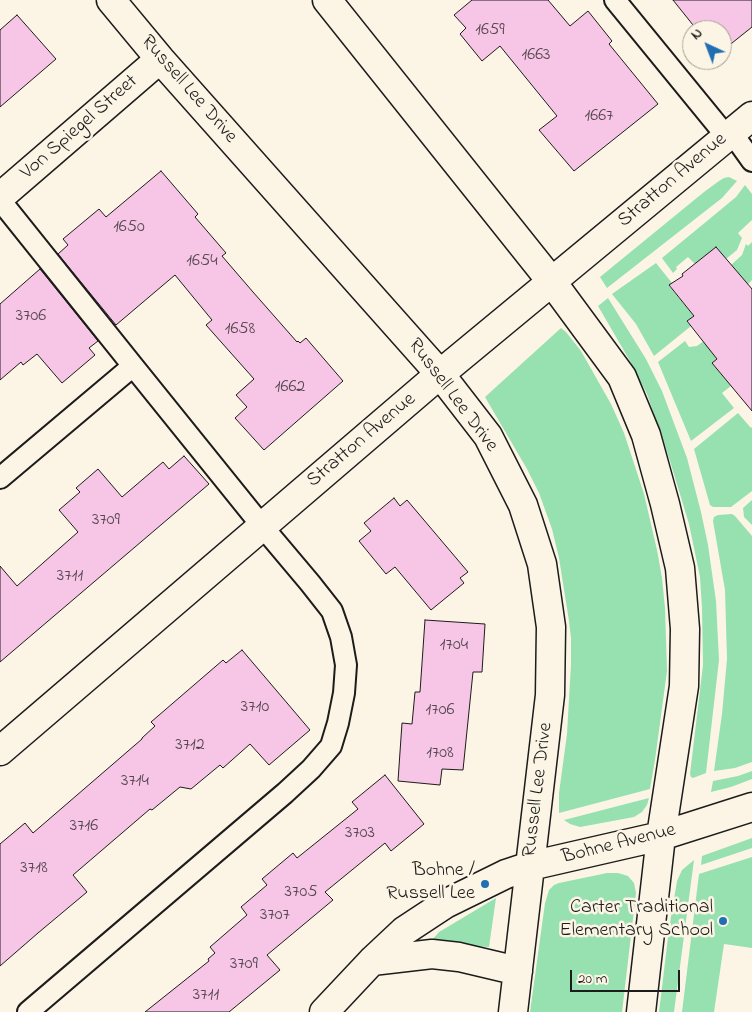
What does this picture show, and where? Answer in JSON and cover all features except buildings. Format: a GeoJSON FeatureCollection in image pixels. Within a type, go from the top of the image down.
{"type":"FeatureCollection","features":[{"type":"Feature","properties":{"kind":"street","name":"Russell Lee Drive"},"geometry":{"type":"LineString","coordinates":[[111,0],[160,59],[440,374],[488,436],[523,505],[542,564],[551,626],[550,695],[513,1012]]}},
{"type":"Feature","properties":{"kind":"street"},"geometry":{"type":"LineString","coordinates":[[328,0],[552,282],[622,377],[646,435],[680,568],[685,629],[684,686],[661,836],[640,1012]]}},
{"type":"Feature","properties":{"kind":"street","name":"Von Spiegel Street"},"geometry":{"type":"LineString","coordinates":[[0,198],[160,59]]}},
{"type":"Feature","properties":{"kind":"street","name":"Stratton Avenue"},"geometry":{"type":"LineString","coordinates":[[0,751],[440,374],[737,129]]}},
{"type":"Feature","properties":{"kind":"street","name":"Bohne Avenue"},"geometry":{"type":"LineString","coordinates":[[324,1012],[372,961],[404,931],[446,904],[506,874],[530,866],[661,836],[752,807]]}},
{"type":"Feature","properties":{"kind":"street"},"geometry":{"type":"LineString","coordinates":[[372,961],[432,954],[459,957],[518,971]]}},
{"type":"Feature","properties":{"kind":"lane"},"geometry":{"type":"LineString","coordinates":[[615,0],[737,129],[752,161]]}},
{"type":"Feature","properties":{"kind":"lane"},"geometry":{"type":"LineString","coordinates":[[0,198],[133,366],[332,611],[341,637],[346,664],[344,693],[331,746],[311,770],[28,1012]]}},
{"type":"Feature","properties":{"kind":"lane"},"geometry":{"type":"LineString","coordinates":[[0,478],[133,366]]}},
{"type":"Feature","properties":{"kind":"green space"},"geometry":{"type":"Polygon","coordinates":[[[729,177],[737,181],[722,198],[607,288],[600,277],[704,192],[724,178],[729,177]]]}},
{"type":"Feature","properties":{"kind":"green space"},"geometry":{"type":"Polygon","coordinates":[[[745,185],[752,194],[752,220],[738,233],[742,238],[737,250],[726,259],[695,264],[688,257],[676,267],[677,269],[673,273],[662,258],[736,197],[745,185]]]}},
{"type":"Feature","properties":{"kind":"green space"},"geometry":{"type":"Polygon","coordinates":[[[752,242],[752,280],[746,286],[731,265],[742,255],[746,244],[748,246],[752,242]]]}},
{"type":"Feature","properties":{"kind":"green space"},"geometry":{"type":"Polygon","coordinates":[[[656,263],[672,283],[669,286],[694,316],[687,322],[691,326],[654,356],[636,324],[612,294],[656,263]]]}},
{"type":"Feature","properties":{"kind":"green space"},"geometry":{"type":"Polygon","coordinates":[[[608,298],[646,359],[662,391],[687,458],[708,545],[716,601],[719,660],[706,773],[693,778],[690,774],[703,665],[700,577],[689,524],[647,394],[598,306],[608,298]]]}},
{"type":"Feature","properties":{"kind":"green space"},"geometry":{"type":"Polygon","coordinates":[[[561,328],[581,351],[611,404],[624,433],[644,494],[662,578],[667,671],[650,789],[559,813],[559,793],[567,734],[571,638],[559,558],[552,529],[539,493],[485,397],[561,328]]]}},
{"type":"Feature","properties":{"kind":"green space"},"geometry":{"type":"Polygon","coordinates":[[[752,330],[712,363],[731,386],[722,393],[734,408],[691,441],[658,362],[685,341],[689,347],[697,346],[711,336],[752,330]]]}},
{"type":"Feature","properties":{"kind":"green space"},"geometry":{"type":"Polygon","coordinates":[[[738,413],[752,427],[752,491],[731,507],[713,507],[710,505],[694,449],[738,413]]]}},
{"type":"Feature","properties":{"kind":"green space"},"geometry":{"type":"Polygon","coordinates":[[[752,500],[752,525],[744,517],[743,508],[752,500]]]}},
{"type":"Feature","properties":{"kind":"green space"},"geometry":{"type":"Polygon","coordinates":[[[732,514],[752,536],[752,762],[735,768],[714,771],[727,659],[725,590],[713,521],[714,517],[718,515],[732,514]]]}},
{"type":"Feature","properties":{"kind":"green space"},"geometry":{"type":"Polygon","coordinates":[[[752,771],[752,779],[711,792],[713,781],[752,771]]]}},
{"type":"Feature","properties":{"kind":"green space"},"geometry":{"type":"Polygon","coordinates":[[[649,798],[642,812],[634,817],[580,827],[564,820],[649,798]]]}},
{"type":"Feature","properties":{"kind":"green space"},"geometry":{"type":"Polygon","coordinates":[[[752,838],[752,848],[701,865],[702,856],[752,838]]]}},
{"type":"Feature","properties":{"kind":"green space","name":"Carter Traditional Elementary School"},"geometry":{"type":"Polygon","coordinates":[[[752,857],[752,948],[724,944],[714,1012],[682,1012],[699,874],[752,857]]]}},
{"type":"Feature","properties":{"kind":"green space"},"geometry":{"type":"Polygon","coordinates":[[[694,860],[674,1012],[659,1012],[677,881],[682,870],[694,860]]]}},
{"type":"Feature","properties":{"kind":"green space"},"geometry":{"type":"Polygon","coordinates":[[[607,873],[618,873],[628,876],[634,883],[636,893],[622,1012],[530,1012],[545,903],[549,890],[559,883],[607,873]]]}},
{"type":"Feature","properties":{"kind":"green space"},"geometry":{"type":"Polygon","coordinates":[[[496,898],[489,947],[441,944],[436,943],[433,939],[439,932],[496,898]]]}},
{"type":"Feature","properties":{"kind":"place","name":"Bohne / Russell Lee"},"geometry":{"type":"Point","coordinates":[485,884]}},
{"type":"Feature","properties":{"kind":"place","name":"Carter Traditional Elementary School"},"geometry":{"type":"Point","coordinates":[723,921]}}]}
